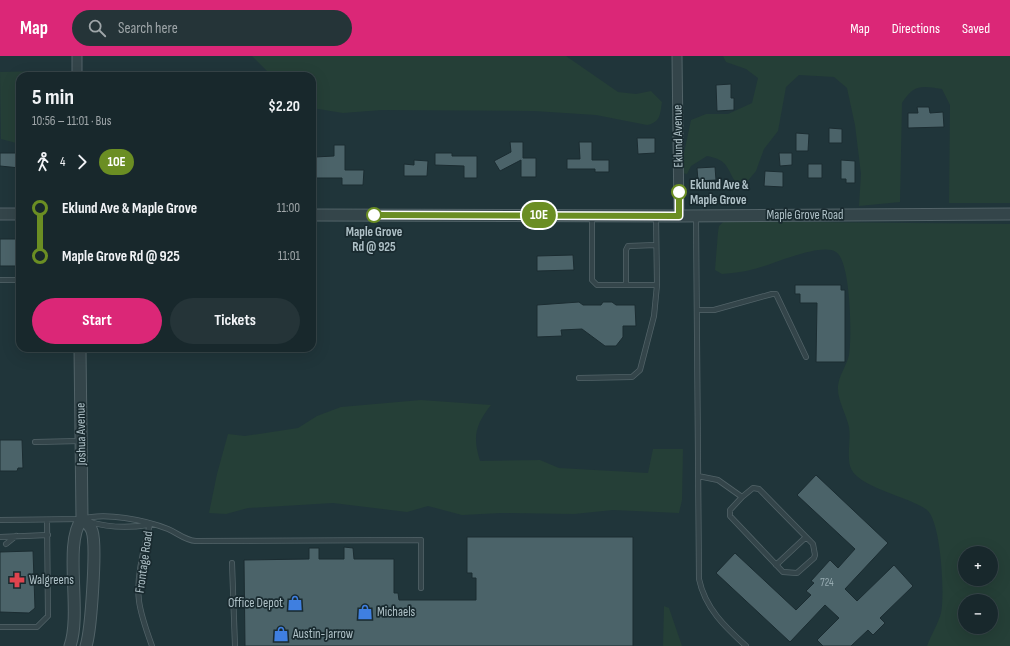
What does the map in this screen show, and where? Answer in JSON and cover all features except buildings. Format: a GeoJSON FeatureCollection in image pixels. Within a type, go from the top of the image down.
{"type":"FeatureCollection","features":[{"type":"Feature","properties":{"kind":"street"},"geometry":{"type":"LineString","coordinates":[[77,56],[77,72]]}},
{"type":"Feature","properties":{"kind":"street","name":"Eklund Avenue"},"geometry":{"type":"LineString","coordinates":[[678,56],[679,216]]}},
{"type":"Feature","properties":{"kind":"street"},"geometry":{"type":"LineString","coordinates":[[0,214],[16,214]]}},
{"type":"Feature","properties":{"kind":"street","name":"Maple Grove Road"},"geometry":{"type":"LineString","coordinates":[[316,215],[696,216],[1010,214]]}},
{"type":"Feature","properties":{"kind":"street","name":"Joshua Avenue"},"geometry":{"type":"LineString","coordinates":[[70,646],[75,628],[75,534],[82,519],[80,352]]}},
{"type":"Feature","properties":{"kind":"street"},"geometry":{"type":"LineString","coordinates":[[82,519],[91,527],[93,542],[91,618],[86,646]]}},
{"type":"Feature","properties":{"kind":"lane"},"geometry":{"type":"LineString","coordinates":[[592,216],[592,280],[597,285],[657,285]]}},
{"type":"Feature","properties":{"kind":"lane"},"geometry":{"type":"LineString","coordinates":[[579,378],[632,377],[640,370],[654,316],[657,285],[656,216]]}},
{"type":"Feature","properties":{"kind":"lane"},"geometry":{"type":"LineString","coordinates":[[696,216],[699,579],[702,594],[710,608],[727,629],[746,646]]}},
{"type":"Feature","properties":{"kind":"lane"},"geometry":{"type":"LineString","coordinates":[[626,285],[626,250],[628,246],[656,246]]}},
{"type":"Feature","properties":{"kind":"lane"},"geometry":{"type":"LineString","coordinates":[[0,280],[16,280]]}},
{"type":"Feature","properties":{"kind":"lane"},"geometry":{"type":"LineString","coordinates":[[697,310],[714,310],[776,294],[806,357]]}},
{"type":"Feature","properties":{"kind":"lane"},"geometry":{"type":"LineString","coordinates":[[35,442],[82,441]]}},
{"type":"Feature","properties":{"kind":"lane"},"geometry":{"type":"LineString","coordinates":[[698,476],[718,480],[742,497]]}},
{"type":"Feature","properties":{"kind":"lane"},"geometry":{"type":"LineString","coordinates":[[756,487],[806,537],[813,544],[815,555],[797,573],[783,572],[730,516],[730,510],[742,497],[756,487]]}},
{"type":"Feature","properties":{"kind":"lane","name":"Frontage Road"},"geometry":{"type":"LineString","coordinates":[[0,520],[82,519],[95,516],[115,517],[150,524]]}},
{"type":"Feature","properties":{"kind":"lane","name":"Frontage Road"},"geometry":{"type":"LineString","coordinates":[[82,519],[113,527],[134,527],[150,524]]}},
{"type":"Feature","properties":{"kind":"lane"},"geometry":{"type":"LineString","coordinates":[[0,627],[37,628],[48,616],[47,520]]}},
{"type":"Feature","properties":{"kind":"lane"},"geometry":{"type":"LineString","coordinates":[[150,524],[167,529],[187,540],[196,542],[420,540],[421,588]]}},
{"type":"Feature","properties":{"kind":"lane","name":"Frontage Road"},"geometry":{"type":"LineString","coordinates":[[150,524],[141,567],[138,597],[141,612],[152,646]]}},
{"type":"Feature","properties":{"kind":"lane"},"geometry":{"type":"LineString","coordinates":[[0,536],[48,535]]}},
{"type":"Feature","properties":{"kind":"lane"},"geometry":{"type":"LineString","coordinates":[[6,544],[16,536]]}},
{"type":"Feature","properties":{"kind":"lane"},"geometry":{"type":"LineString","coordinates":[[776,565],[806,537]]}},
{"type":"Feature","properties":{"kind":"lane"},"geometry":{"type":"LineString","coordinates":[[232,563],[235,646]]}},
{"type":"Feature","properties":{"kind":"green space"},"geometry":{"type":"Polygon","coordinates":[[[252,56],[566,56],[618,92],[636,94],[651,91],[662,102],[659,117],[652,124],[647,125],[596,115],[534,111],[382,110],[343,113],[316,109],[316,72],[268,72],[252,56]]]}},
{"type":"Feature","properties":{"kind":"green space"},"geometry":{"type":"Polygon","coordinates":[[[723,56],[1010,56],[1010,203],[949,203],[950,105],[942,89],[923,87],[914,89],[910,92],[902,103],[900,202],[859,206],[861,174],[855,125],[847,88],[834,77],[799,75],[786,87],[778,131],[764,149],[756,171],[746,183],[736,183],[723,162],[707,156],[691,166],[687,174],[682,173],[684,153],[691,120],[706,114],[728,114],[752,103],[758,78],[746,69],[726,62],[723,56]]]}},
{"type":"Feature","properties":{"kind":"green space"},"geometry":{"type":"Polygon","coordinates":[[[42,71],[44,72],[16,72],[16,143],[1,139],[0,72],[42,71]]]}},
{"type":"Feature","properties":{"kind":"green space"},"geometry":{"type":"Polygon","coordinates":[[[724,221],[1010,224],[1010,646],[927,646],[940,617],[942,604],[941,559],[936,528],[932,517],[927,510],[919,505],[872,486],[862,480],[854,473],[850,466],[849,427],[838,391],[840,378],[847,363],[850,346],[849,300],[845,269],[841,258],[836,252],[819,250],[796,255],[750,270],[722,274],[715,270],[719,226],[724,221]]]}},
{"type":"Feature","properties":{"kind":"green space"},"geometry":{"type":"Polygon","coordinates":[[[421,400],[491,405],[482,418],[477,431],[476,444],[480,461],[540,460],[559,468],[648,473],[653,449],[683,449],[682,500],[679,513],[613,510],[574,514],[501,513],[462,515],[428,506],[407,512],[333,503],[248,508],[226,514],[209,513],[217,474],[228,434],[245,436],[298,428],[317,416],[341,407],[421,400]]]}},
{"type":"Feature","properties":{"kind":"green space"},"geometry":{"type":"Polygon","coordinates":[[[664,606],[669,608],[682,646],[663,646],[664,606]]]}},
{"type":"Feature","properties":{"kind":"bus line","name":"10E"},"geometry":{"type":"LineString","coordinates":[[374,215],[679,216],[679,192]]}},
{"type":"Feature","properties":{"kind":"place","name":"Eklund Ave & Maple Grove"},"geometry":{"type":"Point","coordinates":[679,192]}},
{"type":"Feature","properties":{"kind":"place","name":"Maple Grove Rd @ 925"},"geometry":{"type":"Point","coordinates":[374,215]}},
{"type":"Feature","properties":{"kind":"place","name":"Walgreens"},"geometry":{"type":"Point","coordinates":[17,580]}},
{"type":"Feature","properties":{"kind":"place","name":"Office Depot"},"geometry":{"type":"Point","coordinates":[295,603]}},
{"type":"Feature","properties":{"kind":"place","name":"Michaels"},"geometry":{"type":"Point","coordinates":[365,612]}},
{"type":"Feature","properties":{"kind":"place","name":"Austin-Jarrow"},"geometry":{"type":"Point","coordinates":[281,634]}}]}
